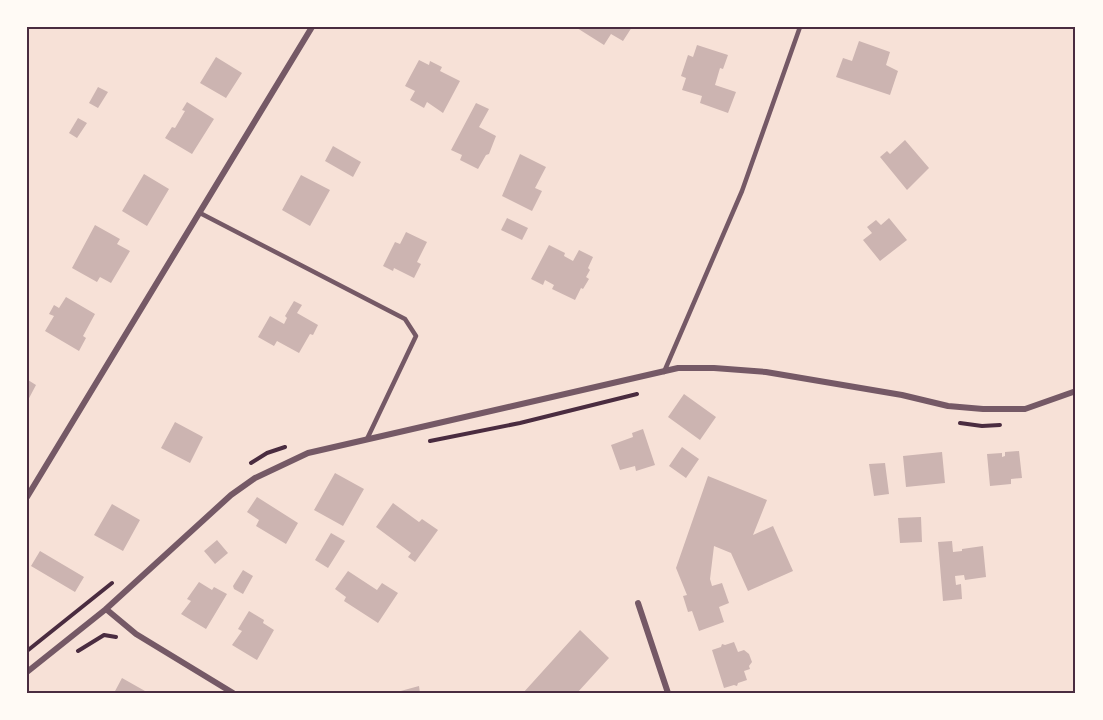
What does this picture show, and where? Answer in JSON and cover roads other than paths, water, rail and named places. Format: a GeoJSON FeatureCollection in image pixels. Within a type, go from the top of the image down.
{"type":"FeatureCollection","features":[{"type":"Feature","properties":{"kind":"street"},"geometry":{"type":"LineString","coordinates":[[27,497],[312,27]]}},
{"type":"Feature","properties":{"kind":"street"},"geometry":{"type":"LineString","coordinates":[[27,672],[106,609],[231,495],[255,478],[308,453],[678,369],[714,368],[766,372],[902,395],[948,406],[983,409],[1025,409],[1076,391]]}},
{"type":"Feature","properties":{"kind":"street"},"geometry":{"type":"LineString","coordinates":[[638,603],[668,693]]}},
{"type":"Feature","properties":{"kind":"street"},"geometry":{"type":"LineString","coordinates":[[106,609],[136,634],[233,693]]}},
{"type":"Feature","properties":{"kind":"lane"},"geometry":{"type":"LineString","coordinates":[[664,372],[742,191],[800,27]]}},
{"type":"Feature","properties":{"kind":"lane"},"geometry":{"type":"LineString","coordinates":[[200,213],[405,319],[416,336],[367,439]]}}]}
